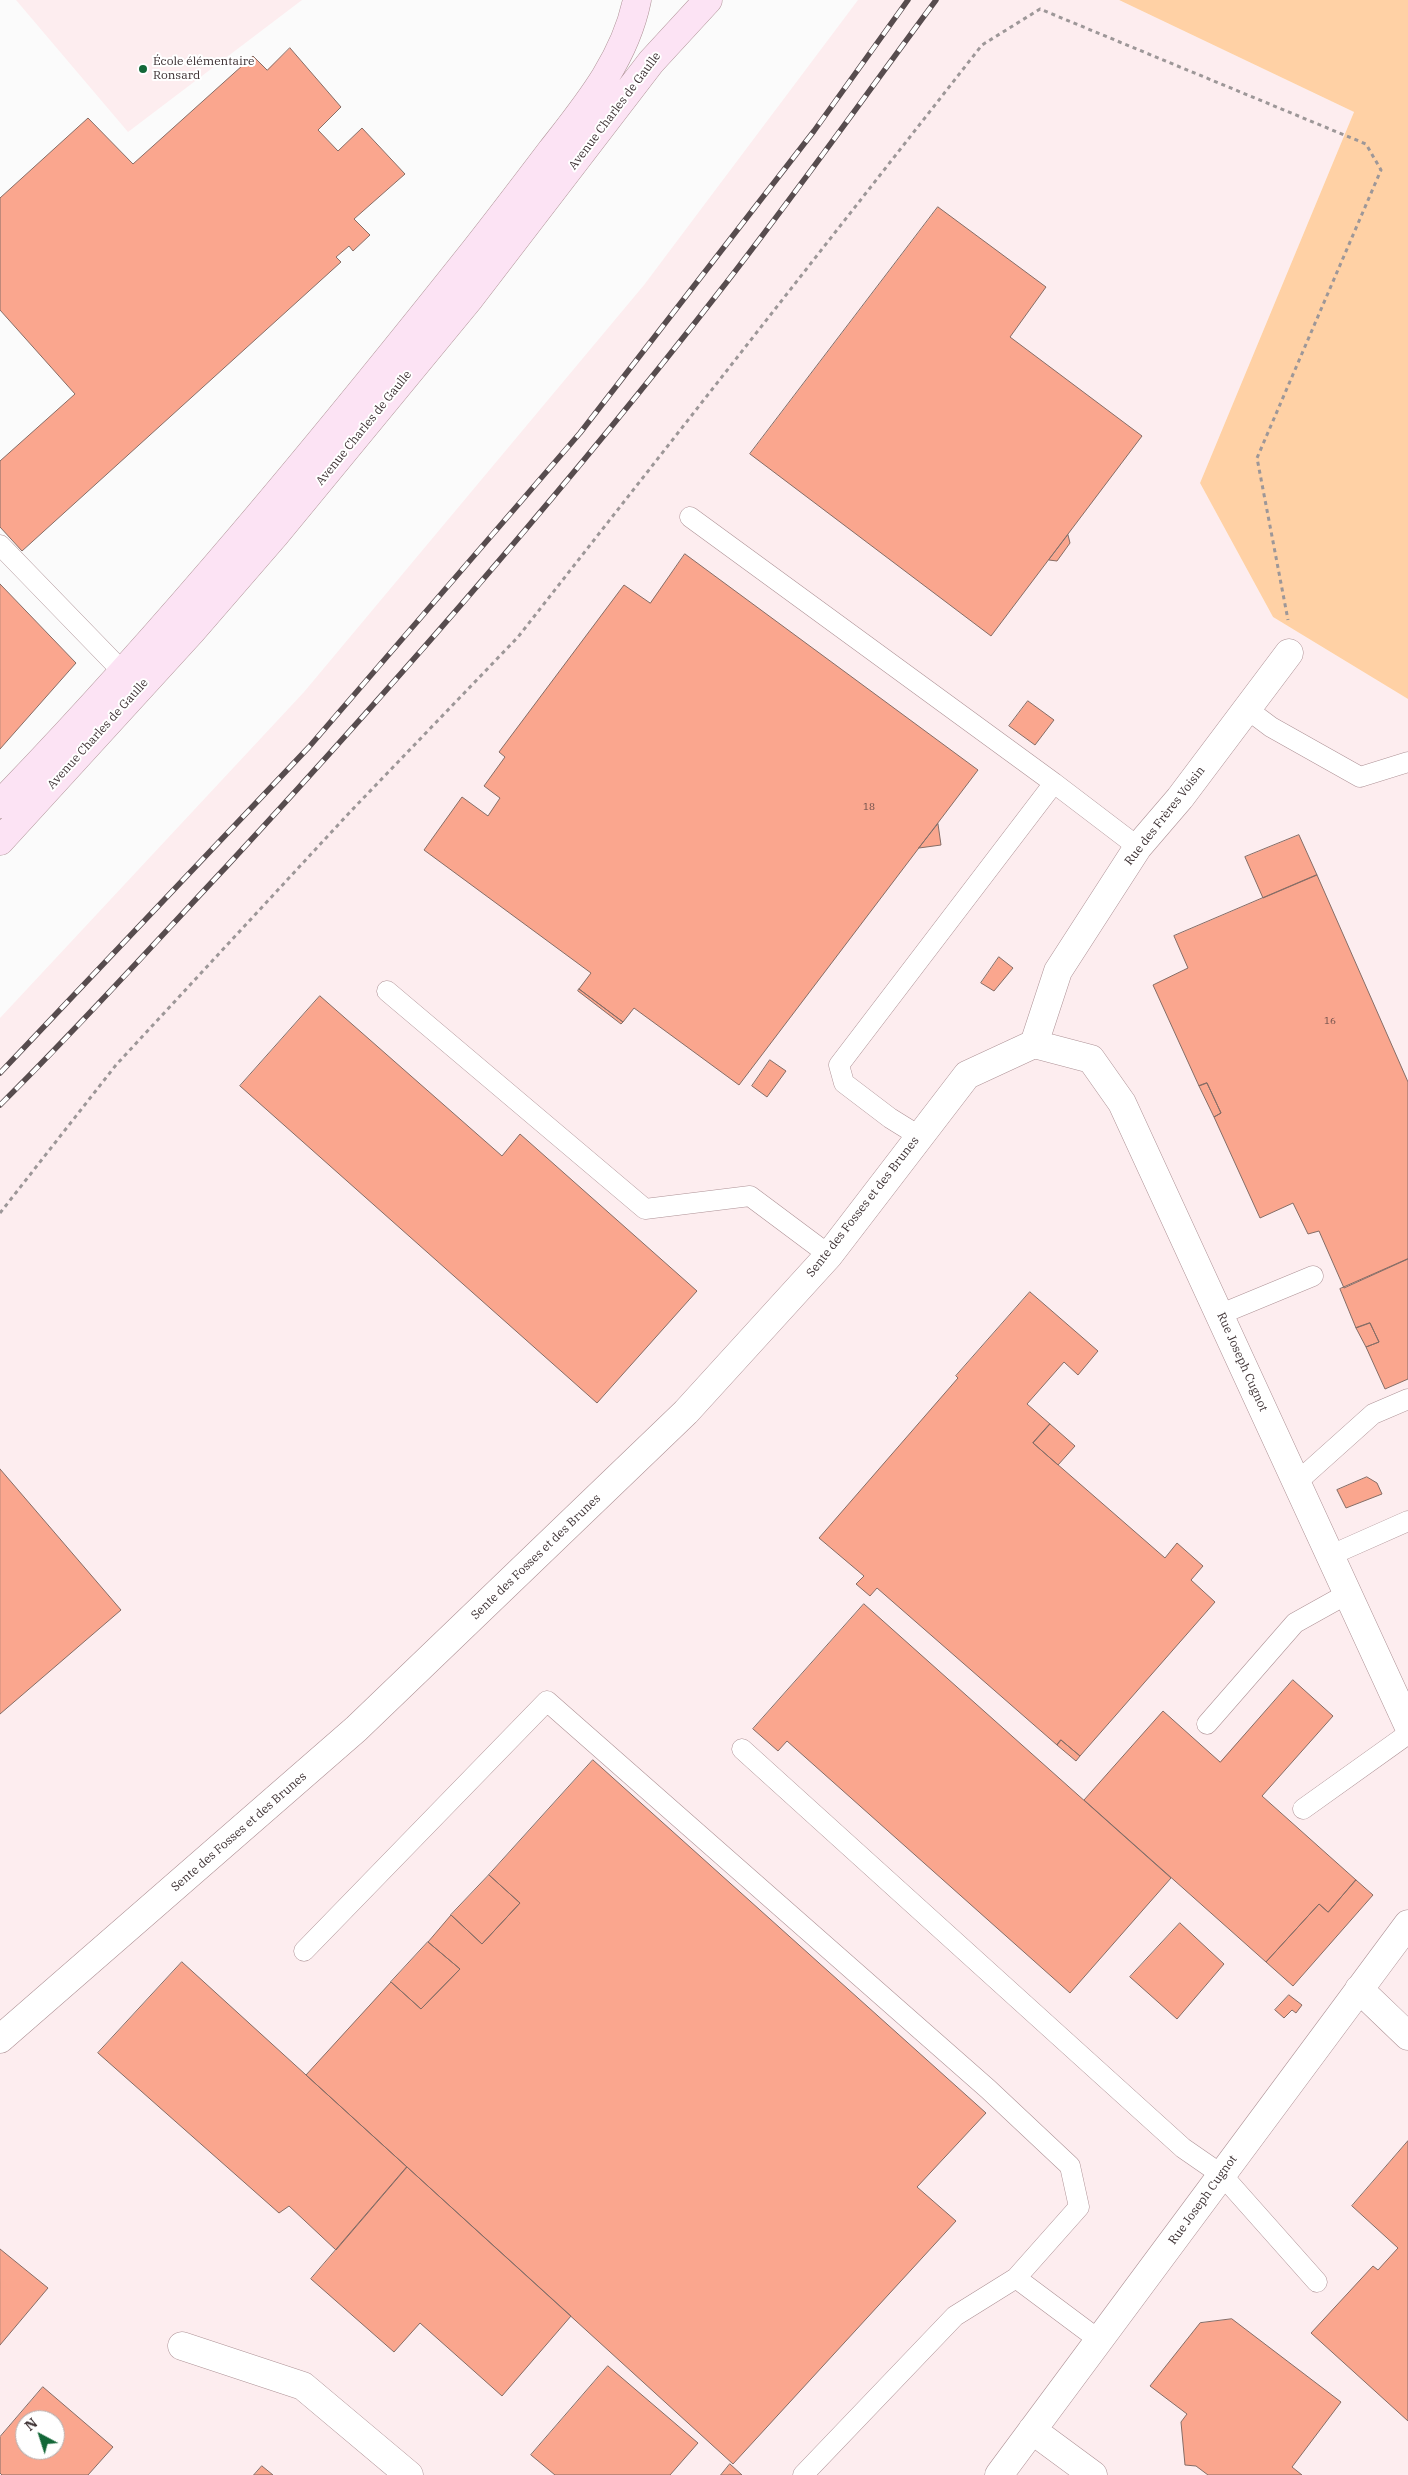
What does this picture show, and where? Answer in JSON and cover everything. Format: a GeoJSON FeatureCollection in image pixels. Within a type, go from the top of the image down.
{"type":"FeatureCollection","features":[{"type":"Feature","properties":{"kind":"main road","name":"Avenue Charles de Gaulle"},"geometry":{"type":"LineString","coordinates":[[0,804],[176,610],[359,395],[560,140],[612,66],[630,27],[638,0]]}},
{"type":"Feature","properties":{"kind":"main road","name":"Avenue Charles de Gaulle"},"geometry":{"type":"LineString","coordinates":[[0,841],[191,632],[275,535],[470,298],[651,62],[708,0]]}},
{"type":"Feature","properties":{"kind":"street","name":"Rue des Frères Voisin"},"geometry":{"type":"LineString","coordinates":[[1034,1044],[1058,971],[1138,847],[1180,798],[1289,653]]}},
{"type":"Feature","properties":{"kind":"street","name":"Sente des Fosses et des Brunes"},"geometry":{"type":"LineString","coordinates":[[0,2039],[356,1729],[686,1412],[829,1255],[967,1075],[1034,1044]]}},
{"type":"Feature","properties":{"kind":"street","name":"Rue Joseph Cugnot"},"geometry":{"type":"LineString","coordinates":[[1034,1044],[1091,1058],[1122,1103],[1221,1314],[1329,1556],[1408,1725]]}},
{"type":"Feature","properties":{"kind":"street","name":"Rue Joseph Cugnot"},"geometry":{"type":"LineString","coordinates":[[998,2475],[1408,1924]]}},
{"type":"Feature","properties":{"kind":"street"},"geometry":{"type":"LineString","coordinates":[[1359,1989],[1408,2036]]}},
{"type":"Feature","properties":{"kind":"street"},"geometry":{"type":"LineString","coordinates":[[182,2346],[303,2386],[409,2475]]}},
{"type":"Feature","properties":{"kind":"street"},"geometry":{"type":"LineString","coordinates":[[1032,2430],[1093,2475]]}},
{"type":"Feature","properties":{"kind":"lane"},"geometry":{"type":"LineString","coordinates":[[690,517],[1054,783],[1138,847]]}},
{"type":"Feature","properties":{"kind":"lane"},"geometry":{"type":"LineString","coordinates":[[0,545],[122,671]]}},
{"type":"Feature","properties":{"kind":"lane"},"geometry":{"type":"LineString","coordinates":[[1247,710],[1271,727],[1360,777],[1408,762]]}},
{"type":"Feature","properties":{"kind":"lane"},"geometry":{"type":"LineString","coordinates":[[919,1136],[890,1118],[844,1083],[839,1065],[1054,783]]}},
{"type":"Feature","properties":{"kind":"lane"},"geometry":{"type":"LineString","coordinates":[[387,991],[645,1209],[750,1196],[829,1255]]}},
{"type":"Feature","properties":{"kind":"lane"},"geometry":{"type":"LineString","coordinates":[[1221,1314],[1313,1276]]}},
{"type":"Feature","properties":{"kind":"lane"},"geometry":{"type":"LineString","coordinates":[[1296,1483],[1373,1414],[1408,1399]]}},
{"type":"Feature","properties":{"kind":"lane"},"geometry":{"type":"LineString","coordinates":[[1329,1556],[1408,1520]]}},
{"type":"Feature","properties":{"kind":"lane"},"geometry":{"type":"LineString","coordinates":[[1206,1724],[1296,1623],[1347,1594]]}},
{"type":"Feature","properties":{"kind":"lane"},"geometry":{"type":"LineString","coordinates":[[304,1951],[547,1701],[988,2088],[1070,2166],[1078,2207],[1016,2278],[955,2316],[803,2475]]}},
{"type":"Feature","properties":{"kind":"lane"},"geometry":{"type":"LineString","coordinates":[[1304,1809],[1408,1734]]}},
{"type":"Feature","properties":{"kind":"lane"},"geometry":{"type":"LineString","coordinates":[[742,1749],[1183,2148],[1222,2175],[1317,2282]]}},
{"type":"Feature","properties":{"kind":"lane"},"geometry":{"type":"LineString","coordinates":[[1016,2278],[1099,2340]]}},
{"type":"Feature","properties":{"kind":"path"},"geometry":{"type":"LineString","coordinates":[[0,1213],[116,1065],[350,812],[518,637],[982,45],[1040,8],[1366,144],[1381,170],[1256,458],[1288,610],[1289,653]]}},
{"type":"Feature","properties":{"kind":"shaded area","name":"École élémentaire Ronsard"},"geometry":{"type":"Polygon","coordinates":[[[16,0],[302,0],[128,132],[16,0]]]}},
{"type":"Feature","properties":{"kind":"shaded area"},"geometry":{"type":"Polygon","coordinates":[[[858,0],[1119,0],[1354,112],[1200,483],[1273,617],[1408,699],[1408,2475],[0,2475],[0,1018],[304,692],[644,285],[858,0]]]}},
{"type":"Feature","properties":{"kind":"shaded area"},"geometry":{"type":"Polygon","coordinates":[[[1119,0],[1408,0],[1408,699],[1273,617],[1200,483],[1354,112],[1119,0]]]}},
{"type":"Feature","properties":{"kind":"building"},"geometry":{"type":"Polygon","coordinates":[[[290,48],[341,107],[318,130],[338,151],[362,128],[405,174],[354,219],[370,235],[353,251],[349,246],[336,257],[341,262],[22,551],[0,527],[0,461],[75,394],[0,310],[0,198],[88,118],[133,164],[253,56],[267,70],[290,48]]]}},
{"type":"Feature","properties":{"kind":"building"},"geometry":{"type":"Polygon","coordinates":[[[938,207],[1046,287],[1010,337],[1142,436],[991,636],[750,454],[938,207]]]}},
{"type":"Feature","properties":{"kind":"building"},"geometry":{"type":"Polygon","coordinates":[[[1068,535],[1070,543],[1057,561],[1049,560],[1068,535]]]}},
{"type":"Feature","properties":{"kind":"building"},"geometry":{"type":"Polygon","coordinates":[[[685,554],[978,770],[739,1085],[634,1008],[623,1022],[579,989],[591,973],[424,850],[462,797],[488,816],[500,798],[484,786],[505,757],[499,752],[624,585],[650,603],[685,554]]]}},
{"type":"Feature","properties":{"kind":"building"},"geometry":{"type":"Polygon","coordinates":[[[0,584],[76,663],[0,749],[0,584]]]}},
{"type":"Feature","properties":{"kind":"building"},"geometry":{"type":"Polygon","coordinates":[[[1028,701],[1054,720],[1035,745],[1009,726],[1028,701]]]}},
{"type":"Feature","properties":{"kind":"building"},"geometry":{"type":"Polygon","coordinates":[[[938,824],[941,845],[919,848],[938,824]]]}},
{"type":"Feature","properties":{"kind":"building"},"geometry":{"type":"Polygon","coordinates":[[[1299,835],[1317,875],[1263,898],[1245,857],[1299,835]]]}},
{"type":"Feature","properties":{"kind":"building"},"geometry":{"type":"Polygon","coordinates":[[[1317,875],[1408,1082],[1408,1259],[1344,1288],[1319,1231],[1308,1234],[1293,1203],[1260,1218],[1214,1117],[1221,1113],[1207,1083],[1199,1086],[1153,985],[1188,968],[1174,936],[1317,875]]]}},
{"type":"Feature","properties":{"kind":"building"},"geometry":{"type":"Polygon","coordinates":[[[999,957],[1013,968],[994,991],[981,983],[999,957]]]}},
{"type":"Feature","properties":{"kind":"building"},"geometry":{"type":"Polygon","coordinates":[[[579,989],[623,1022],[621,1024],[578,991],[579,989]]]}},
{"type":"Feature","properties":{"kind":"building"},"geometry":{"type":"Polygon","coordinates":[[[320,996],[502,1156],[520,1134],[697,1291],[597,1403],[240,1086],[320,996]]]}},
{"type":"Feature","properties":{"kind":"building"},"geometry":{"type":"Polygon","coordinates":[[[770,1060],[786,1071],[767,1097],[752,1086],[770,1060]]]}},
{"type":"Feature","properties":{"kind":"building"},"geometry":{"type":"Polygon","coordinates":[[[1207,1083],[1221,1113],[1214,1117],[1199,1086],[1207,1083]]]}},
{"type":"Feature","properties":{"kind":"building"},"geometry":{"type":"Polygon","coordinates":[[[1408,1259],[1408,1379],[1385,1389],[1366,1347],[1379,1342],[1370,1323],[1356,1328],[1340,1289],[1408,1259]]]}},
{"type":"Feature","properties":{"kind":"building"},"geometry":{"type":"Polygon","coordinates":[[[1030,1292],[1098,1351],[1078,1375],[1064,1362],[1027,1404],[1050,1424],[1033,1443],[1165,1558],[1177,1543],[1203,1566],[1191,1580],[1215,1602],[1080,1756],[1061,1740],[1057,1745],[877,1588],[870,1596],[856,1584],[864,1576],[819,1538],[1030,1292]]]}},
{"type":"Feature","properties":{"kind":"building"},"geometry":{"type":"Polygon","coordinates":[[[1370,1323],[1379,1342],[1366,1347],[1356,1328],[1370,1323]]]}},
{"type":"Feature","properties":{"kind":"building"},"geometry":{"type":"Polygon","coordinates":[[[1050,1424],[1075,1446],[1058,1465],[1033,1443],[1050,1424]]]}},
{"type":"Feature","properties":{"kind":"building"},"geometry":{"type":"Polygon","coordinates":[[[0,1469],[121,1610],[0,1714],[0,1469]]]}},
{"type":"Feature","properties":{"kind":"building"},"geometry":{"type":"Polygon","coordinates":[[[1367,1477],[1377,1483],[1382,1494],[1346,1508],[1337,1490],[1367,1477]]]}},
{"type":"Feature","properties":{"kind":"building"},"geometry":{"type":"Polygon","coordinates":[[[864,1604],[1171,1878],[1070,1993],[787,1741],[778,1751],[753,1729],[864,1604]]]}},
{"type":"Feature","properties":{"kind":"building"},"geometry":{"type":"Polygon","coordinates":[[[1293,1680],[1333,1716],[1262,1796],[1356,1880],[1328,1912],[1319,1904],[1266,1962],[1084,1800],[1163,1711],[1220,1762],[1293,1680]]]}},
{"type":"Feature","properties":{"kind":"building"},"geometry":{"type":"Polygon","coordinates":[[[1061,1740],[1080,1756],[1076,1761],[1057,1745],[1061,1740]]]}},
{"type":"Feature","properties":{"kind":"building"},"geometry":{"type":"Polygon","coordinates":[[[593,1760],[986,2113],[917,2187],[956,2221],[733,2464],[306,2075],[391,1982],[421,2009],[460,1969],[428,1942],[451,1915],[482,1944],[520,1903],[489,1875],[593,1760]]]}},
{"type":"Feature","properties":{"kind":"building"},"geometry":{"type":"Polygon","coordinates":[[[489,1875],[520,1903],[482,1944],[451,1915],[489,1875]]]}},
{"type":"Feature","properties":{"kind":"building"},"geometry":{"type":"Polygon","coordinates":[[[1356,1880],[1373,1895],[1293,1986],[1266,1962],[1319,1904],[1328,1912],[1356,1880]]]}},
{"type":"Feature","properties":{"kind":"building"},"geometry":{"type":"Polygon","coordinates":[[[1180,1923],[1224,1964],[1177,2019],[1130,1977],[1180,1923]]]}},
{"type":"Feature","properties":{"kind":"building"},"geometry":{"type":"Polygon","coordinates":[[[428,1942],[460,1969],[421,2009],[391,1982],[428,1942]]]}},
{"type":"Feature","properties":{"kind":"building"},"geometry":{"type":"Polygon","coordinates":[[[182,1962],[407,2167],[336,2250],[289,2206],[279,2213],[98,2053],[182,1962]]]}},
{"type":"Feature","properties":{"kind":"building"},"geometry":{"type":"Polygon","coordinates":[[[1289,1995],[1302,2005],[1296,2013],[1292,2010],[1284,2018],[1275,2010],[1289,1995]]]}},
{"type":"Feature","properties":{"kind":"building"},"geometry":{"type":"Polygon","coordinates":[[[1408,2141],[1408,2421],[1311,2333],[1373,2266],[1378,2270],[1398,2248],[1352,2206],[1408,2141]]]}},
{"type":"Feature","properties":{"kind":"building"},"geometry":{"type":"Polygon","coordinates":[[[407,2167],[571,2316],[502,2396],[420,2323],[394,2352],[311,2279],[407,2167]]]}},
{"type":"Feature","properties":{"kind":"building"},"geometry":{"type":"Polygon","coordinates":[[[0,2249],[48,2288],[0,2345],[0,2249]]]}},
{"type":"Feature","properties":{"kind":"building"},"geometry":{"type":"Polygon","coordinates":[[[1232,2319],[1341,2402],[1292,2467],[1302,2475],[1208,2475],[1196,2466],[1185,2465],[1181,2422],[1187,2414],[1150,2386],[1200,2323],[1232,2319]]]}},
{"type":"Feature","properties":{"kind":"building"},"geometry":{"type":"Polygon","coordinates":[[[608,2366],[698,2443],[670,2475],[555,2475],[531,2455],[608,2366]]]}},
{"type":"Feature","properties":{"kind":"building"},"geometry":{"type":"Polygon","coordinates":[[[43,2387],[113,2447],[88,2475],[2,2475],[0,2473],[0,2437],[15,2420],[15,2460],[65,2460],[65,2410],[23,2410],[43,2387]]]}},
{"type":"Feature","properties":{"kind":"building"},"geometry":{"type":"Polygon","coordinates":[[[730,2464],[742,2475],[721,2475],[730,2464]]]}},
{"type":"Feature","properties":{"kind":"building"},"geometry":{"type":"Polygon","coordinates":[[[262,2466],[273,2475],[254,2475],[262,2466]]]}},
{"type":"Feature","properties":{"kind":"railway"},"geometry":{"type":"LineString","coordinates":[[0,1073],[309,747],[580,433],[814,131],[908,0]]}},
{"type":"Feature","properties":{"kind":"railway"},"geometry":{"type":"LineString","coordinates":[[0,1105],[58,1047],[290,797],[540,513],[601,440],[747,256],[936,0]]}},
{"type":"Feature","properties":{"kind":"place","name":"École élémentaire Ronsard"},"geometry":{"type":"Point","coordinates":[143,69]}}]}
